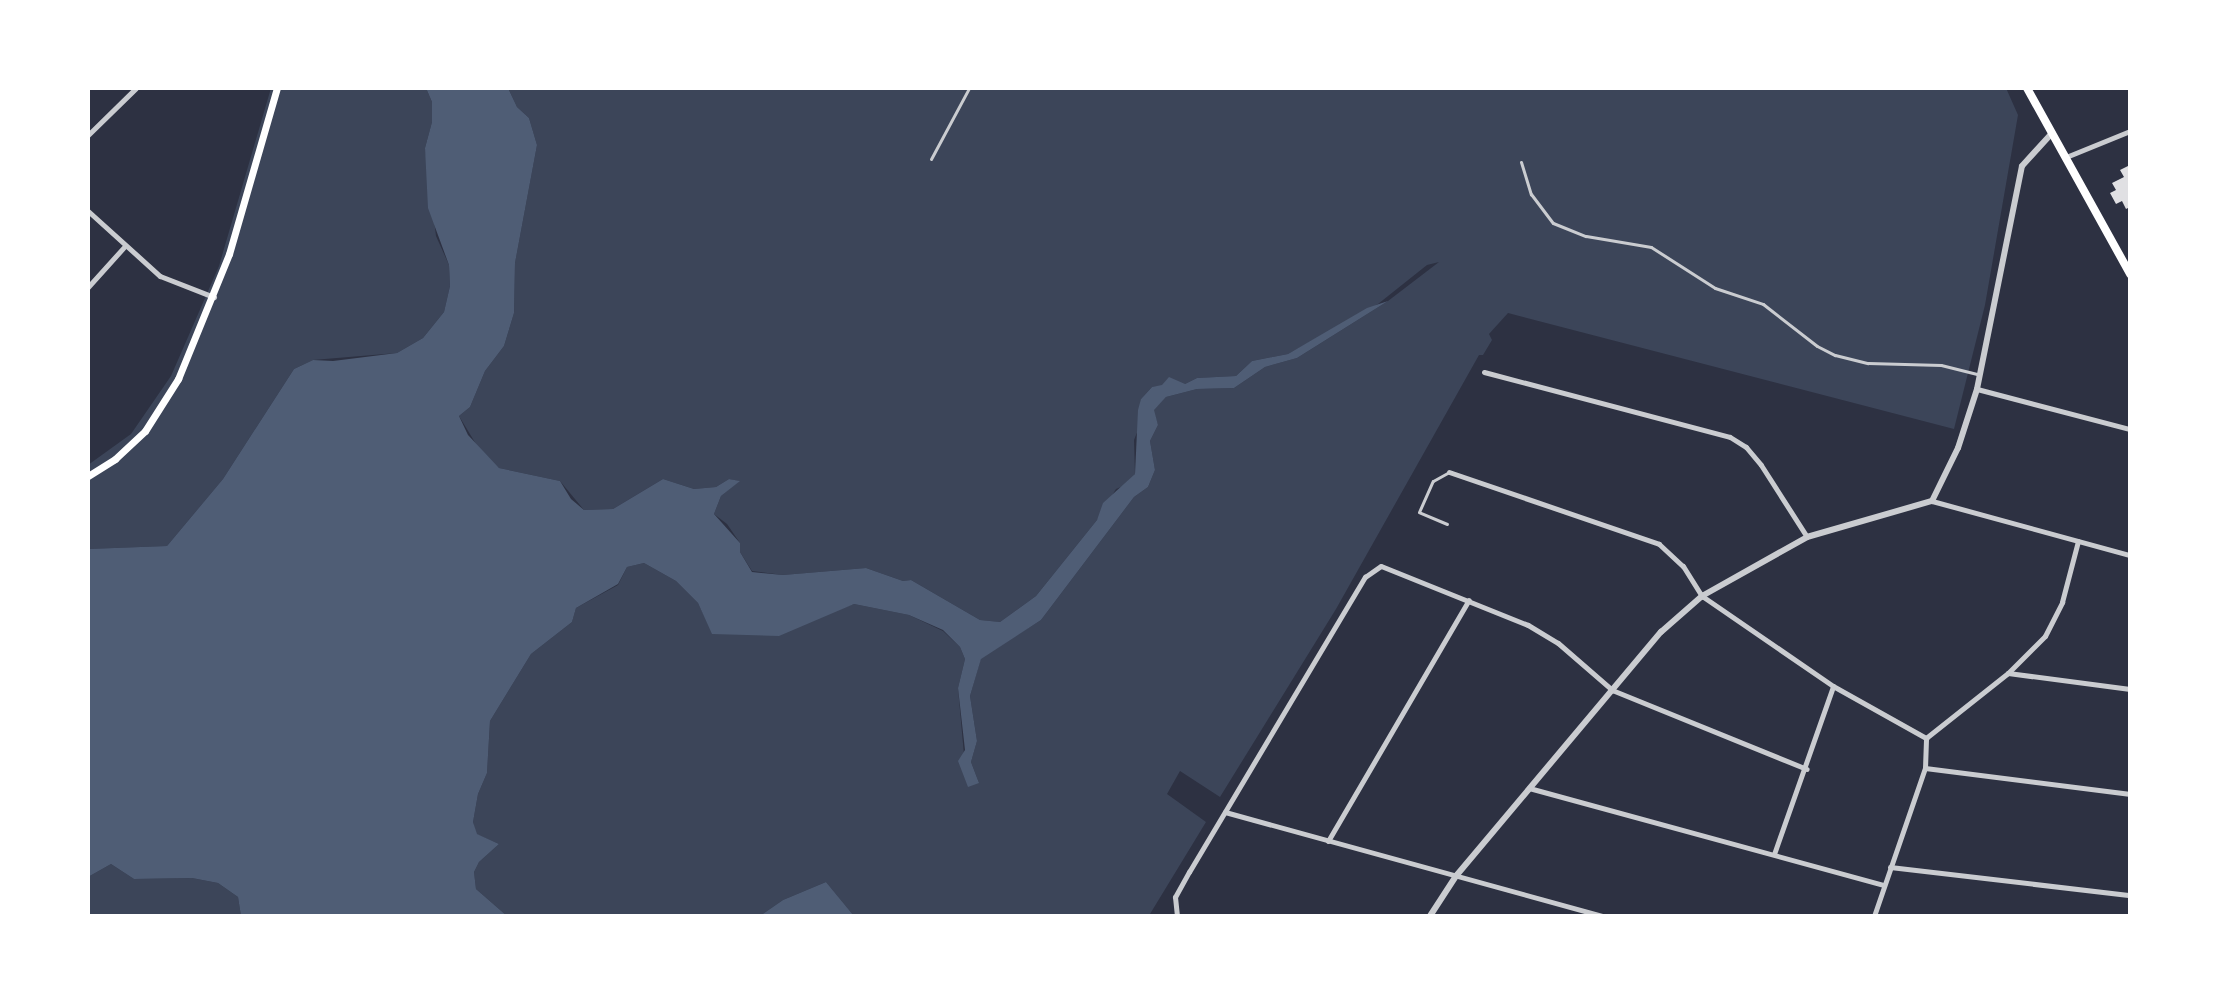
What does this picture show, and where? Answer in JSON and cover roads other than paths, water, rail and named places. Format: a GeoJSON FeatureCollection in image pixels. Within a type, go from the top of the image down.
{"type":"FeatureCollection","features":[{"type":"Feature","properties":{"kind":"main road"},"geometry":{"type":"LineString","coordinates":[[88,476],[131,446],[155,417],[178,379],[214,297],[243,211],[277,88]]}},
{"type":"Feature","properties":{"kind":"main road"},"geometry":{"type":"LineString","coordinates":[[2027,88],[2130,274]]}},
{"type":"Feature","properties":{"kind":"street"},"geometry":{"type":"LineString","coordinates":[[88,135],[136,88]]}},
{"type":"Feature","properties":{"kind":"street"},"geometry":{"type":"LineString","coordinates":[[2065,158],[2130,131]]}},
{"type":"Feature","properties":{"kind":"street"},"geometry":{"type":"LineString","coordinates":[[1932,501],[1958,448],[1977,389],[2022,166],[2052,133]]}},
{"type":"Feature","properties":{"kind":"street"},"geometry":{"type":"LineString","coordinates":[[88,211],[124,247],[160,276],[214,297]]}},
{"type":"Feature","properties":{"kind":"street"},"geometry":{"type":"LineString","coordinates":[[88,287],[124,247]]}},
{"type":"Feature","properties":{"kind":"street"},"geometry":{"type":"LineString","coordinates":[[1484,372],[1730,437],[1746,447],[1761,465],[1807,537]]}},
{"type":"Feature","properties":{"kind":"street"},"geometry":{"type":"LineString","coordinates":[[1977,389],[2130,429]]}},
{"type":"Feature","properties":{"kind":"street"},"geometry":{"type":"LineString","coordinates":[[1449,472],[1659,544],[1683,566],[1702,596],[1833,686],[1926,738]]}},
{"type":"Feature","properties":{"kind":"street"},"geometry":{"type":"LineString","coordinates":[[1430,916],[1456,876],[1661,632],[1702,596],[1807,537],[1932,501],[2130,555]]}},
{"type":"Feature","properties":{"kind":"street"},"geometry":{"type":"LineString","coordinates":[[1874,916],[1925,768],[1926,738],[2008,673],[2045,636],[2062,602],[2078,541]]}},
{"type":"Feature","properties":{"kind":"street"},"geometry":{"type":"LineString","coordinates":[[1177,916],[1175,897],[1365,577],[1374,569],[1386,567],[1528,625],[1558,643],[1612,690],[1807,769]]}},
{"type":"Feature","properties":{"kind":"street"},"geometry":{"type":"LineString","coordinates":[[1328,841],[1469,600]]}},
{"type":"Feature","properties":{"kind":"street"},"geometry":{"type":"LineString","coordinates":[[2008,673],[2130,689]]}},
{"type":"Feature","properties":{"kind":"street"},"geometry":{"type":"LineString","coordinates":[[1774,854],[1807,769],[1833,686]]}},
{"type":"Feature","properties":{"kind":"street"},"geometry":{"type":"LineString","coordinates":[[1925,768],[2130,794]]}},
{"type":"Feature","properties":{"kind":"street"},"geometry":{"type":"LineString","coordinates":[[1529,788],[1884,885]]}},
{"type":"Feature","properties":{"kind":"street"},"geometry":{"type":"LineString","coordinates":[[1225,812],[1602,916]]}},
{"type":"Feature","properties":{"kind":"street"},"geometry":{"type":"LineString","coordinates":[[1890,867],[2130,895]]}},
{"type":"Feature","properties":{"kind":"lane"},"geometry":{"type":"LineString","coordinates":[[931,159],[969,88]]}},
{"type":"Feature","properties":{"kind":"lane"},"geometry":{"type":"LineString","coordinates":[[1521,162],[1531,194],[1553,223],[1586,236],[1651,247],[1715,288],[1763,304],[1817,346],[1835,355],[1868,363],[1941,365],[1979,375]]}},
{"type":"Feature","properties":{"kind":"lane"},"geometry":{"type":"LineString","coordinates":[[1447,524],[1419,512],[1433,481],[1449,472]]}}]}
